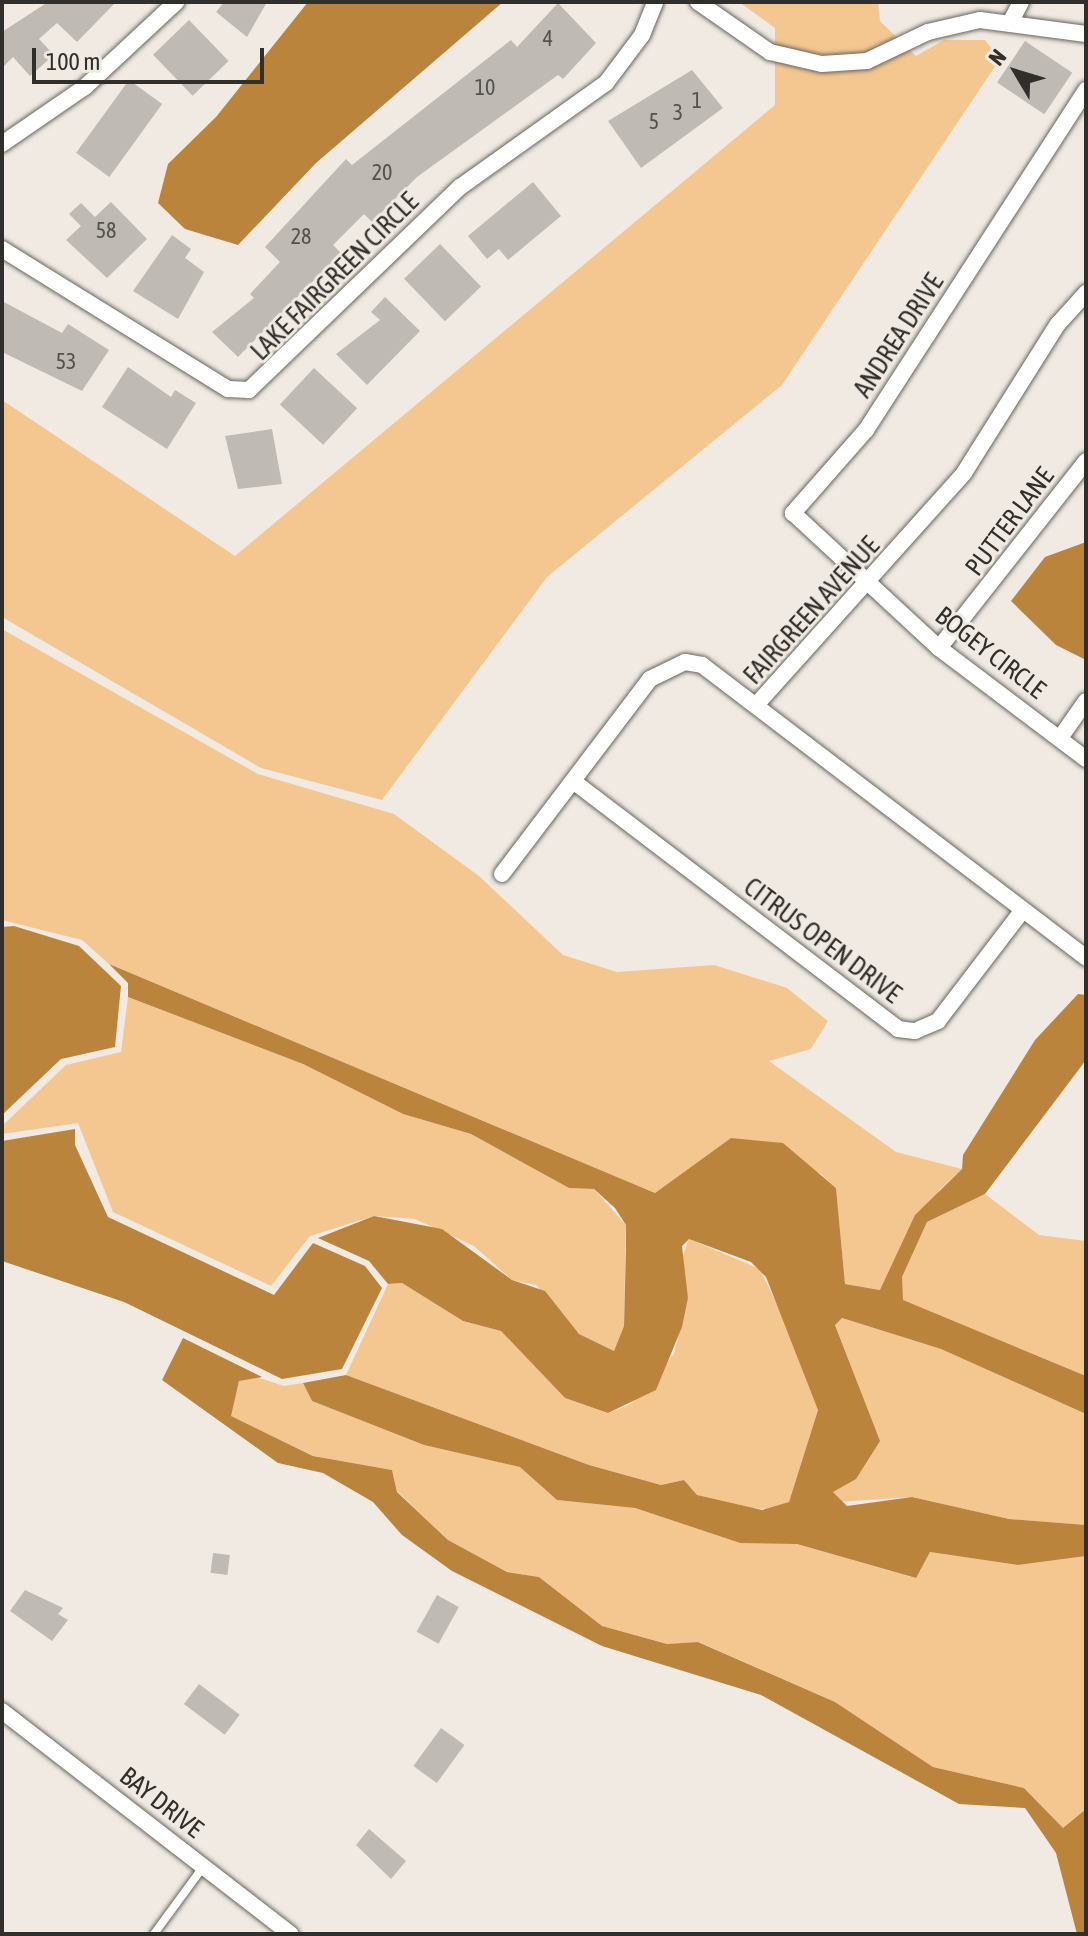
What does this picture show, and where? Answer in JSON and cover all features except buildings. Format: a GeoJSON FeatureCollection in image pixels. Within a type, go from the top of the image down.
{"type":"FeatureCollection","features":[{"type":"Feature","properties":{"kind":"street"},"geometry":{"type":"LineString","coordinates":[[2,144],[85,87],[176,2]]}},
{"type":"Feature","properties":{"kind":"street","name":"LAKE FAIRGREEN CIRCLE"},"geometry":{"type":"LineString","coordinates":[[2,249],[228,389],[249,390],[460,187],[606,83],[642,35],[655,2]]}},
{"type":"Feature","properties":{"kind":"street"},"geometry":{"type":"LineString","coordinates":[[698,2],[770,52],[822,64],[867,61],[928,32],[1011,21],[1086,34]]}},
{"type":"Feature","properties":{"kind":"street"},"geometry":{"type":"LineString","coordinates":[[1011,21],[1021,2]]}},
{"type":"Feature","properties":{"kind":"street","name":"ANDREA DRIVE"},"geometry":{"type":"LineString","coordinates":[[870,579],[793,513],[866,430],[1086,90]]}},
{"type":"Feature","properties":{"kind":"street","name":"FAIRGREEN AVENUE"},"geometry":{"type":"LineString","coordinates":[[1083,299],[964,473],[757,704],[1086,958]]}},
{"type":"Feature","properties":{"kind":"street","name":"PUTTER LANE"},"geometry":{"type":"LineString","coordinates":[[939,648],[1086,461]]}},
{"type":"Feature","properties":{"kind":"street","name":"BOGEY CIRCLE"},"geometry":{"type":"LineString","coordinates":[[870,579],[939,648],[1086,759]]}},
{"type":"Feature","properties":{"kind":"street"},"geometry":{"type":"LineString","coordinates":[[502,874],[664,668],[702,665],[757,704]]}},
{"type":"Feature","properties":{"kind":"street"},"geometry":{"type":"LineString","coordinates":[[1060,738],[1086,701]]}},
{"type":"Feature","properties":{"kind":"street","name":"CITRUS OPEN DRIVE"},"geometry":{"type":"LineString","coordinates":[[573,781],[898,1029],[915,1031],[938,1021],[1022,911]]}},
{"type":"Feature","properties":{"kind":"street","name":"BAY DRIVE"},"geometry":{"type":"LineString","coordinates":[[2,1711],[291,1934]]}},
{"type":"Feature","properties":{"kind":"lane"},"geometry":{"type":"LineString","coordinates":[[154,1934],[203,1866]]}},
{"type":"Feature","properties":{"kind":"shaded area"},"geometry":{"type":"Polygon","coordinates":[[[308,2],[503,2],[316,163],[238,245],[185,229],[158,203],[168,164],[216,117],[308,2]]]}},
{"type":"Feature","properties":{"kind":"shaded area"},"geometry":{"type":"Polygon","coordinates":[[[739,2],[878,2],[880,21],[916,56],[944,40],[985,40],[1000,59],[782,385],[547,577],[382,800],[261,768],[2,617],[2,400],[235,556],[775,105],[775,28],[739,2]]]}},
{"type":"Feature","properties":{"kind":"shaded area"},"geometry":{"type":"Polygon","coordinates":[[[1086,542],[1086,660],[1056,645],[1011,601],[1045,557],[1086,542]]]}},
{"type":"Feature","properties":{"kind":"shaded area"},"geometry":{"type":"Polygon","coordinates":[[[2,629],[258,774],[394,814],[479,876],[563,955],[617,972],[714,965],[787,988],[828,1021],[811,1049],[769,1061],[896,1152],[962,1169],[940,1189],[881,1290],[845,1284],[836,1188],[821,1174],[731,1138],[655,1193],[109,964],[82,940],[2,920],[2,629]]]}},
{"type":"Feature","properties":{"kind":"shaded area"},"geometry":{"type":"Polygon","coordinates":[[[14,926],[79,946],[121,986],[115,1047],[61,1059],[2,1115],[2,927],[14,926]]]}},
{"type":"Feature","properties":{"kind":"shaded area"},"geometry":{"type":"Polygon","coordinates":[[[109,964],[655,1193],[731,1138],[783,1143],[836,1188],[845,1284],[880,1290],[915,1215],[962,1169],[963,1155],[1035,1040],[1078,994],[1086,995],[1086,1060],[985,1194],[927,1222],[902,1277],[903,1300],[1086,1376],[1086,1414],[941,1349],[842,1318],[835,1325],[880,1441],[856,1479],[833,1492],[847,1506],[912,1497],[1009,1519],[1086,1525],[1086,1556],[1018,1565],[930,1552],[916,1578],[797,1544],[740,1543],[635,1508],[557,1500],[520,1467],[424,1445],[312,1401],[303,1383],[346,1375],[589,1465],[661,1485],[684,1480],[697,1495],[762,1510],[789,1502],[818,1410],[766,1277],[751,1262],[689,1239],[682,1246],[688,1298],[682,1327],[656,1390],[608,1413],[565,1398],[501,1331],[463,1321],[402,1283],[388,1284],[369,1261],[318,1238],[374,1216],[442,1229],[512,1280],[545,1291],[579,1334],[614,1351],[624,1326],[626,1248],[626,1225],[615,1208],[594,1189],[569,1188],[471,1134],[403,1114],[303,1064],[128,997],[128,983],[109,964]]]}},
{"type":"Feature","properties":{"kind":"shaded area"},"geometry":{"type":"Polygon","coordinates":[[[128,997],[303,1064],[403,1114],[471,1134],[569,1188],[594,1189],[626,1225],[624,1326],[614,1351],[579,1334],[536,1285],[512,1280],[474,1246],[415,1219],[374,1216],[310,1236],[271,1286],[113,1212],[78,1123],[2,1134],[2,1126],[66,1065],[121,1052],[128,997]]]}},
{"type":"Feature","properties":{"kind":"shaded area"},"geometry":{"type":"Polygon","coordinates":[[[75,1129],[75,1145],[108,1217],[274,1295],[313,1243],[365,1266],[382,1288],[342,1369],[282,1379],[124,1302],[2,1261],[2,1141],[75,1129]]]}},
{"type":"Feature","properties":{"kind":"shaded area"},"geometry":{"type":"Polygon","coordinates":[[[985,1194],[1039,1235],[1086,1241],[1086,1376],[902,1300],[902,1276],[927,1222],[985,1194]]]}},
{"type":"Feature","properties":{"kind":"shaded area"},"geometry":{"type":"Polygon","coordinates":[[[689,1239],[760,1269],[807,1367],[818,1410],[789,1502],[779,1509],[737,1508],[697,1495],[684,1480],[661,1485],[589,1465],[346,1375],[388,1284],[402,1283],[463,1321],[501,1331],[565,1398],[608,1413],[631,1404],[674,1354],[688,1298],[681,1261],[689,1239]]]}},
{"type":"Feature","properties":{"kind":"shaded area"},"geometry":{"type":"Polygon","coordinates":[[[842,1318],[941,1349],[1086,1414],[1086,1525],[1009,1519],[912,1497],[838,1502],[833,1492],[844,1482],[859,1387],[835,1324],[842,1318]]]}},
{"type":"Feature","properties":{"kind":"shaded area"},"geometry":{"type":"Polygon","coordinates":[[[183,1338],[262,1377],[239,1381],[231,1416],[313,1456],[392,1470],[397,1492],[448,1540],[507,1572],[539,1577],[602,1626],[667,1644],[698,1642],[835,1702],[933,1767],[1024,1788],[1063,1828],[1086,1809],[1086,1934],[1077,1934],[1056,1853],[1025,1808],[959,1804],[761,1695],[602,1646],[452,1571],[402,1535],[373,1502],[323,1473],[278,1463],[162,1380],[183,1338]]]}},
{"type":"Feature","properties":{"kind":"shaded area"},"geometry":{"type":"Polygon","coordinates":[[[253,1376],[284,1386],[303,1383],[312,1401],[424,1445],[521,1467],[557,1500],[635,1508],[740,1543],[797,1544],[915,1578],[930,1552],[1018,1565],[1086,1556],[1086,1809],[1063,1828],[1024,1788],[933,1767],[835,1702],[699,1642],[667,1644],[602,1626],[539,1577],[507,1572],[448,1540],[397,1491],[392,1470],[314,1456],[230,1416],[239,1381],[253,1376]]]}}]}
